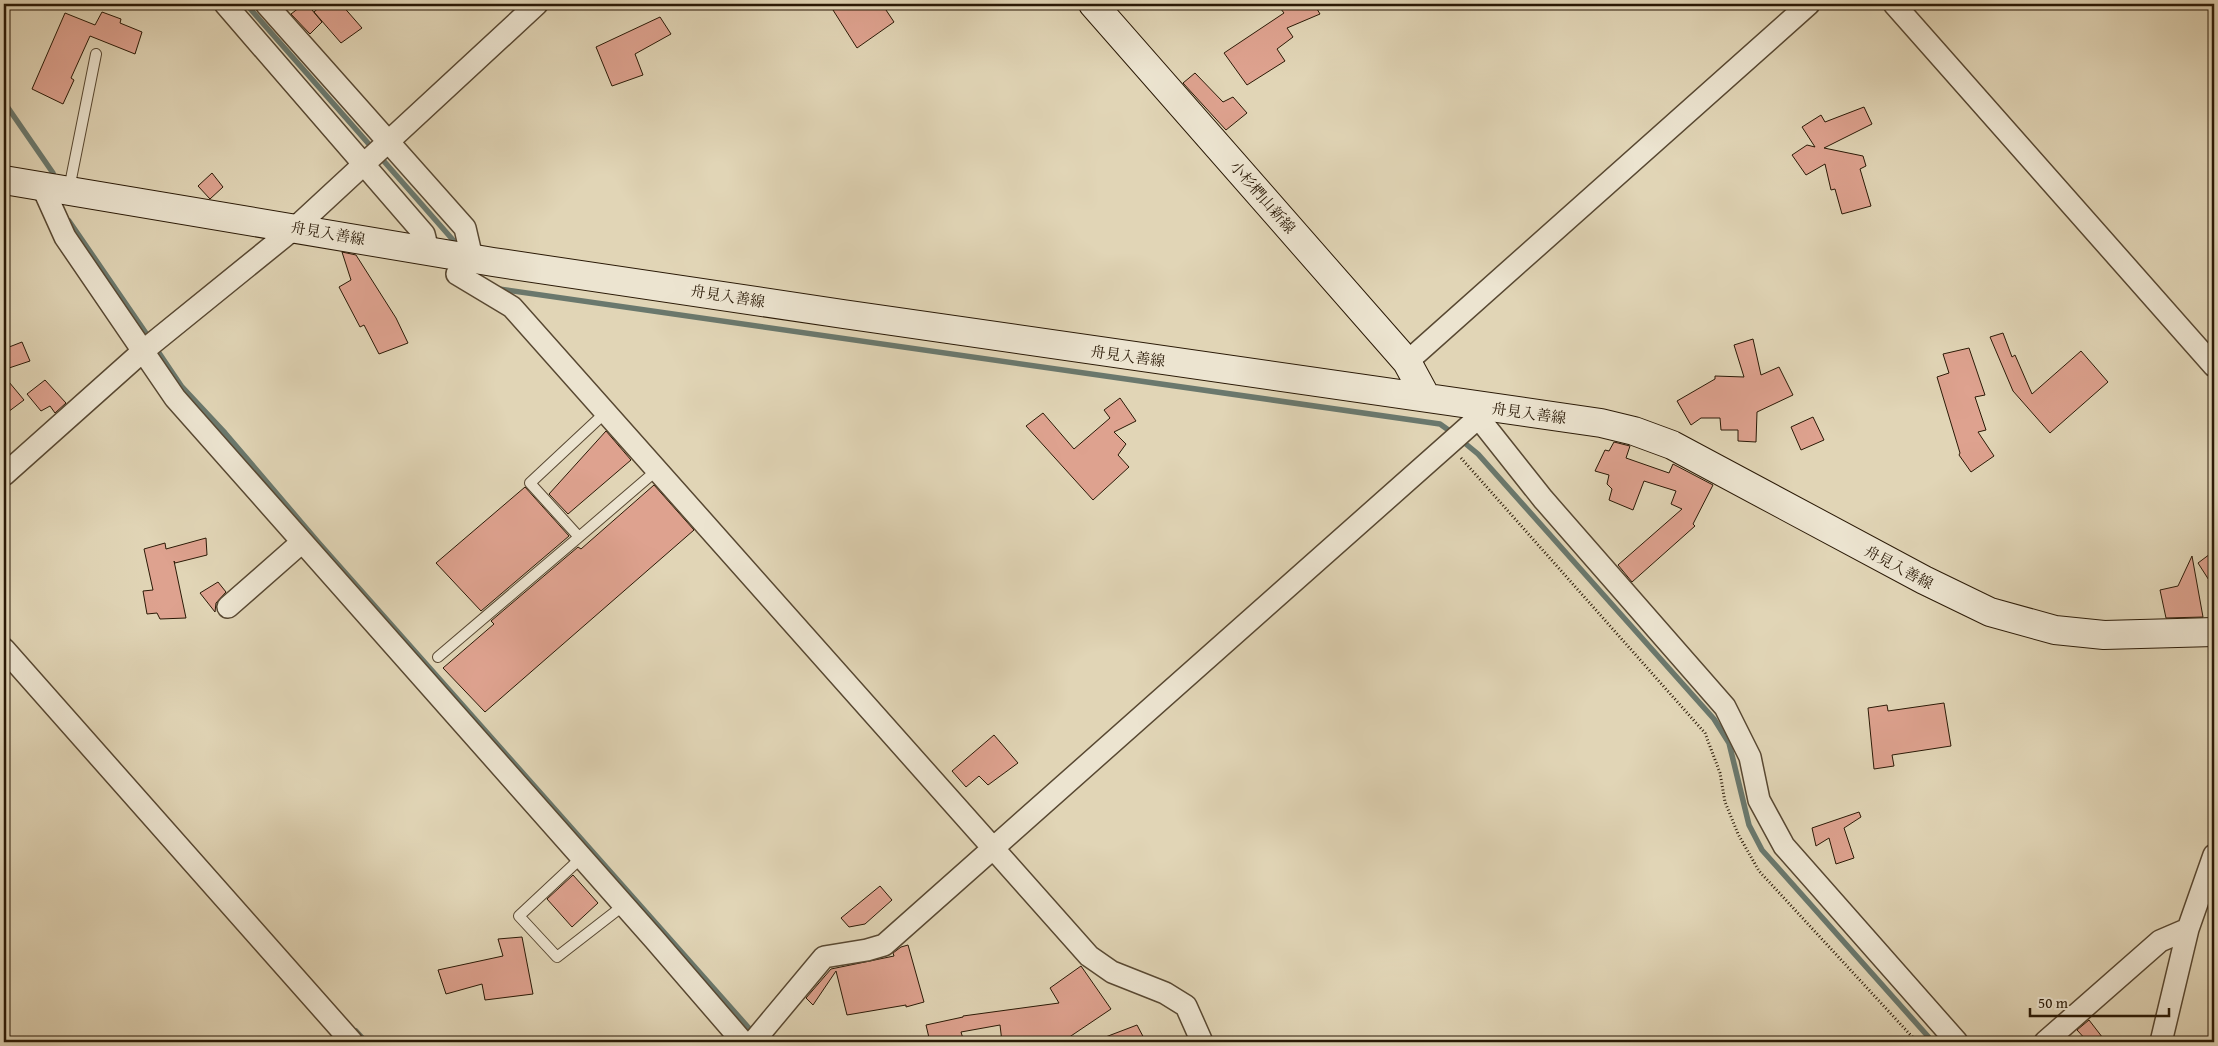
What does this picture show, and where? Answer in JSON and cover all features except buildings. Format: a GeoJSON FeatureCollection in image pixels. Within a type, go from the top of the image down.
{"type":"FeatureCollection","features":[{"type":"Feature","properties":{"kind":"main road","name":"小杉椚山新線"},"geometry":{"type":"LineString","coordinates":[[1092,4],[1406,362],[1426,397]]}},
{"type":"Feature","properties":{"kind":"main road","name":"舟見入善線"},"geometry":{"type":"LineString","coordinates":[[4,180],[472,258],[853,316],[1334,386],[1426,397],[1473,411],[1601,423],[1634,431],[1672,445],[1924,580],[1990,612],[2055,630],[2104,635],[2214,632]]}},
{"type":"Feature","properties":{"kind":"street"},"geometry":{"type":"LineString","coordinates":[[225,4],[377,153],[465,228],[472,258],[457,274],[512,307],[1089,956],[1112,972],[1165,993],[1186,1006],[1202,1042]]}},
{"type":"Feature","properties":{"kind":"street"},"geometry":{"type":"LineString","coordinates":[[266,4],[377,153],[424,234],[428,250]]}},
{"type":"Feature","properties":{"kind":"street"},"geometry":{"type":"LineString","coordinates":[[4,475],[143,351],[296,228],[537,4]]}},
{"type":"Feature","properties":{"kind":"street"},"geometry":{"type":"LineString","coordinates":[[1406,362],[1809,4]]}},
{"type":"Feature","properties":{"kind":"street"},"geometry":{"type":"LineString","coordinates":[[1894,4],[2214,366]]}},
{"type":"Feature","properties":{"kind":"street"},"geometry":{"type":"LineString","coordinates":[[42,186],[65,237],[175,398],[743,1042]]}},
{"type":"Feature","properties":{"kind":"street"},"geometry":{"type":"LineString","coordinates":[[752,1042],[824,956],[867,950],[884,945],[1449,443],[1473,411],[1543,499],[1725,707],[1750,757],[1760,800],[1784,846],[1957,1042]]}},
{"type":"Feature","properties":{"kind":"street"},"geometry":{"type":"LineString","coordinates":[[228,607],[302,542]]}},
{"type":"Feature","properties":{"kind":"street"},"geometry":{"type":"LineString","coordinates":[[4,650],[352,1042]]}},
{"type":"Feature","properties":{"kind":"street"},"geometry":{"type":"LineString","coordinates":[[2161,1042],[2188,929],[2214,855]]}},
{"type":"Feature","properties":{"kind":"street"},"geometry":{"type":"LineString","coordinates":[[2045,1042],[2160,941],[2188,929]]}},
{"type":"Feature","properties":{"kind":"lane"},"geometry":{"type":"LineString","coordinates":[[69,190],[96,54]]}},
{"type":"Feature","properties":{"kind":"lane"},"geometry":{"type":"LineString","coordinates":[[579,537],[530,483],[606,412]]}},
{"type":"Feature","properties":{"kind":"lane"},"geometry":{"type":"LineString","coordinates":[[438,657],[657,470]]}},
{"type":"Feature","properties":{"kind":"lane"},"geometry":{"type":"LineString","coordinates":[[581,858],[519,916],[557,957],[624,905]]}},
{"type":"Feature","properties":{"kind":"path"},"geometry":{"type":"LineString","coordinates":[[1449,443],[1480,481],[1705,733],[1720,773],[1726,802],[1738,834],[1760,871],[1917,1042]]}},
{"type":"Feature","properties":{"kind":"waterway"},"geometry":{"type":"LineString","coordinates":[[246,4],[453,240]]}},
{"type":"Feature","properties":{"kind":"waterway"},"geometry":{"type":"LineString","coordinates":[[4,102],[53,173],[54,180]]}},
{"type":"Feature","properties":{"kind":"waterway"},"geometry":{"type":"LineString","coordinates":[[69,221],[150,339]]}},
{"type":"Feature","properties":{"kind":"waterway"},"geometry":{"type":"LineString","coordinates":[[499,289],[1440,424],[1454,434]]}},
{"type":"Feature","properties":{"kind":"waterway"},"geometry":{"type":"LineString","coordinates":[[155,347],[182,387],[225,433],[318,542],[755,1035]]}},
{"type":"Feature","properties":{"kind":"waterway"},"geometry":{"type":"LineString","coordinates":[[1461,440],[1478,454],[1714,719],[1729,743],[1749,825],[1762,850],[1933,1042]]}},
{"type":"Feature","properties":{"kind":"waterway"},"geometry":{"type":"LineString","coordinates":[[4,635],[12,645]]}},
{"type":"Feature","properties":{"kind":"waterway"},"geometry":{"type":"LineString","coordinates":[[356,1031],[366,1042]]}}]}
